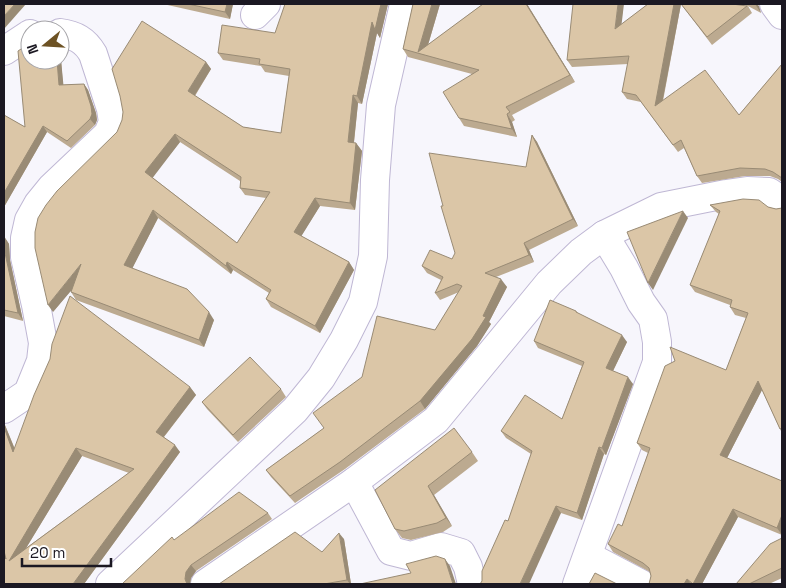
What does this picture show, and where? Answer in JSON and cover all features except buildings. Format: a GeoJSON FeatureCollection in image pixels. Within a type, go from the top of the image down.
{"type":"FeatureCollection","features":[{"type":"Feature","properties":{"kind":"street"},"geometry":{"type":"LineString","coordinates":[[110,584],[295,410],[321,378],[344,340],[363,302],[373,256],[375,180],[381,105],[404,4]]}},
{"type":"Feature","properties":{"kind":"street"},"geometry":{"type":"LineString","coordinates":[[774,4],[782,15]]}},
{"type":"Feature","properties":{"kind":"street"},"geometry":{"type":"LineString","coordinates":[[4,409],[28,393],[41,361],[43,343],[25,258],[25,238],[29,220],[38,204],[51,188],[108,134],[113,122],[111,109],[93,54],[82,39],[70,36]]}},
{"type":"Feature","properties":{"kind":"street"},"geometry":{"type":"LineString","coordinates":[[4,51],[20,41]]}},
{"type":"Feature","properties":{"kind":"street"},"geometry":{"type":"LineString","coordinates":[[205,584],[354,482],[436,420],[549,284],[581,252],[604,235],[661,207],[726,194],[746,191],[769,192],[782,201]]}},
{"type":"Feature","properties":{"kind":"street"},"geometry":{"type":"LineString","coordinates":[[577,584],[657,362],[657,342],[652,319],[604,235]]}},
{"type":"Feature","properties":{"kind":"street"},"geometry":{"type":"LineString","coordinates":[[354,482],[391,552],[411,556],[441,547],[461,553],[468,567],[472,584]]}},
{"type":"Feature","properties":{"kind":"street"},"geometry":{"type":"LineString","coordinates":[[588,556],[641,584]]}}]}
